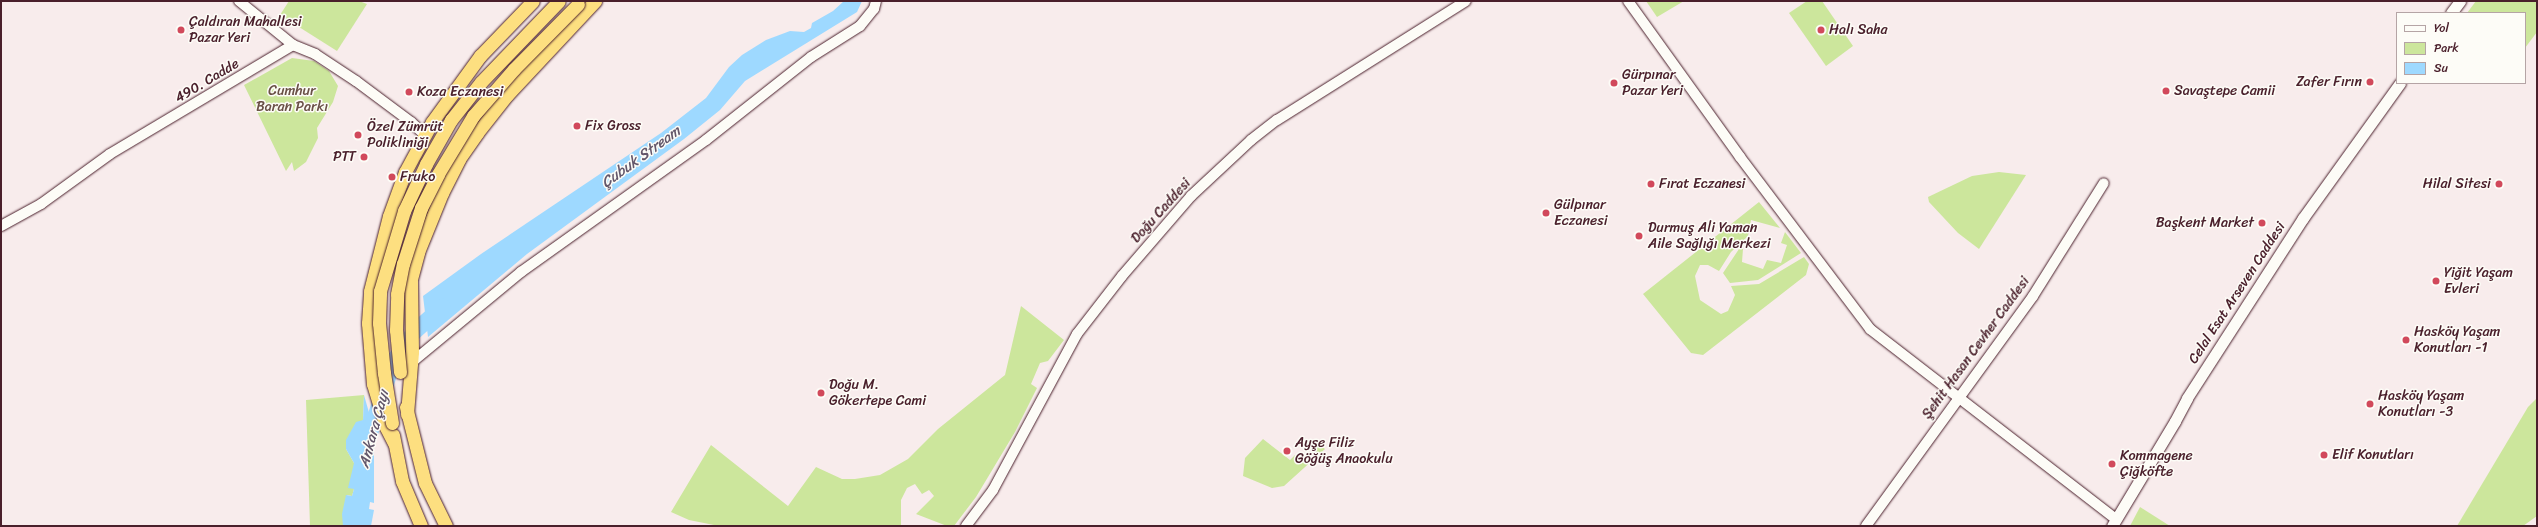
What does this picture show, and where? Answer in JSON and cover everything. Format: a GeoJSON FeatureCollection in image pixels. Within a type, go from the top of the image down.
{"type":"FeatureCollection","features":[{"type":"Feature","properties":{"kind":"highway"},"geometry":{"type":"LineString","coordinates":[[421,526],[402,481],[389,425],[376,390],[369,353],[370,291],[389,216],[405,172],[424,134],[456,87],[513,19],[533,1]]}},
{"type":"Feature","properties":{"kind":"highway"},"geometry":{"type":"LineString","coordinates":[[389,425],[379,323],[380,291],[404,211],[426,164],[452,120],[481,82],[559,1]]}},
{"type":"Feature","properties":{"kind":"highway"},"geometry":{"type":"LineString","coordinates":[[407,414],[412,358],[410,309],[411,279],[418,252],[442,193],[462,155],[492,114],[595,1]]}},
{"type":"Feature","properties":{"kind":"highway"},"geometry":{"type":"LineString","coordinates":[[446,526],[425,483],[407,414],[400,372],[396,330],[397,294],[403,264],[421,208],[442,168],[473,116],[514,69],[580,2]]}},
{"type":"Feature","properties":{"kind":"highway"},"geometry":{"type":"LineString","coordinates":[[456,87],[453,100],[455,107],[461,115],[473,120],[492,114]]}},
{"type":"Feature","properties":{"kind":"highway"},"geometry":{"type":"LineString","coordinates":[[424,134],[436,125],[451,125],[461,135],[462,155]]}},
{"type":"Feature","properties":{"kind":"highway"},"geometry":{"type":"LineString","coordinates":[[424,134],[423,153],[432,163],[444,166],[462,155]]}},
{"type":"Feature","properties":{"kind":"highway"},"geometry":{"type":"LineString","coordinates":[[405,172],[412,166],[431,169],[442,181],[442,193]]}},
{"type":"Feature","properties":{"kind":"main road"},"geometry":{"type":"LineString","coordinates":[[2453,12],[2460,1]]}},
{"type":"Feature","properties":{"kind":"main road","name":"Celal Esat Arseven Caddesi"},"geometry":{"type":"LineString","coordinates":[[2114,523],[2175,422],[2187,398],[2303,218],[2399,84]]}},
{"type":"Feature","properties":{"kind":"street"},"geometry":{"type":"LineString","coordinates":[[238,1],[293,45],[316,54],[356,81],[411,122],[424,134]]}},
{"type":"Feature","properties":{"kind":"street"},"geometry":{"type":"LineString","coordinates":[[412,358],[521,272],[706,140],[811,57],[860,26],[874,9],[876,1]]}},
{"type":"Feature","properties":{"kind":"street","name":"Doğu Caddesi"},"geometry":{"type":"LineString","coordinates":[[966,526],[992,490],[1077,334],[1122,276],[1191,196],[1251,140],[1278,120],[1466,1]]}},
{"type":"Feature","properties":{"kind":"street"},"geometry":{"type":"LineString","coordinates":[[1628,1],[1744,163],[1870,329],[1960,396],[2114,523]]}},
{"type":"Feature","properties":{"kind":"street","name":"490. Cadde"},"geometry":{"type":"LineString","coordinates":[[1,226],[41,204],[110,154],[293,45]]}},
{"type":"Feature","properties":{"kind":"street","name":"Şehit Hasan Cevher Caddesi"},"geometry":{"type":"LineString","coordinates":[[1866,526],[2033,296],[2104,183]]}},
{"type":"Feature","properties":{"kind":"green space"},"geometry":{"type":"Polygon","coordinates":[[[289,1],[359,1],[367,4],[337,51],[280,15],[289,1]]]}},
{"type":"Feature","properties":{"kind":"green space"},"geometry":{"type":"Polygon","coordinates":[[[1646,1],[1684,1],[1657,17],[1646,1]]]}},
{"type":"Feature","properties":{"kind":"green space","name":"Halı Saha"},"geometry":{"type":"Polygon","coordinates":[[[1807,1],[1822,1],[1853,46],[1826,66],[1789,13],[1807,1]]]}},
{"type":"Feature","properties":{"kind":"green space"},"geometry":{"type":"Polygon","coordinates":[[[2476,1],[2537,1],[2537,32],[2526,47],[2526,12],[2468,12],[2476,1]]]}},
{"type":"Feature","properties":{"kind":"green space","name":"Cumhur Baran Parkı"},"geometry":{"type":"Polygon","coordinates":[[[292,58],[314,61],[329,71],[338,86],[333,102],[317,128],[318,138],[306,162],[294,171],[292,162],[286,171],[244,85],[292,58]]]}},
{"type":"Feature","properties":{"kind":"green space"},"geometry":{"type":"Polygon","coordinates":[[[1999,172],[2026,175],[1979,249],[1958,233],[1929,202],[1928,197],[1972,176],[1999,172]]]}},
{"type":"Feature","properties":{"kind":"green space"},"geometry":{"type":"Polygon","coordinates":[[[1759,202],[1780,228],[1751,220],[1748,236],[1731,252],[1719,271],[1708,265],[1700,265],[1695,276],[1700,300],[1721,314],[1728,311],[1735,295],[1731,286],[1759,284],[1804,257],[1809,264],[1806,275],[1703,355],[1691,353],[1643,294],[1759,202]]]}},
{"type":"Feature","properties":{"kind":"green space"},"geometry":{"type":"Polygon","coordinates":[[[1785,232],[1801,253],[1758,280],[1730,283],[1723,273],[1739,249],[1743,249],[1742,262],[1763,269],[1767,260],[1781,263],[1787,245],[1781,243],[1785,232]]]}},
{"type":"Feature","properties":{"kind":"green space"},"geometry":{"type":"Polygon","coordinates":[[[1021,306],[1064,340],[1048,361],[1040,363],[1031,384],[1037,388],[1015,432],[976,497],[954,526],[947,526],[916,514],[934,496],[929,490],[922,494],[915,484],[907,488],[901,500],[901,526],[719,526],[689,520],[671,512],[711,445],[788,506],[816,467],[842,479],[855,479],[880,475],[908,459],[938,429],[1005,375],[1021,306]]]}},
{"type":"Feature","properties":{"kind":"green space"},"geometry":{"type":"Polygon","coordinates":[[[364,395],[363,420],[346,449],[354,463],[354,489],[352,496],[347,495],[343,526],[310,526],[306,400],[364,395]]]}},
{"type":"Feature","properties":{"kind":"green space"},"geometry":{"type":"Polygon","coordinates":[[[2537,398],[2537,516],[2523,526],[2457,526],[2528,407],[2537,398]]]}},
{"type":"Feature","properties":{"kind":"green space"},"geometry":{"type":"Polygon","coordinates":[[[1263,439],[1290,460],[1295,455],[1302,461],[1319,444],[1325,449],[1284,486],[1272,488],[1243,476],[1245,458],[1263,439]]]}},
{"type":"Feature","properties":{"kind":"green space"},"geometry":{"type":"Polygon","coordinates":[[[2140,507],[2170,526],[2130,526],[2140,507]]]}},
{"type":"Feature","properties":{"kind":"water","name":"Çubuk Stream"},"geometry":{"type":"Polygon","coordinates":[[[844,1],[862,1],[857,12],[745,81],[720,110],[684,139],[527,254],[428,337],[423,296],[481,254],[661,133],[706,98],[729,67],[742,55],[766,40],[790,31],[804,32],[811,28],[812,23],[833,11],[844,1]]]}},
{"type":"Feature","properties":{"kind":"water"},"geometry":{"type":"Polygon","coordinates":[[[364,395],[374,430],[374,503],[370,502],[369,509],[374,510],[371,526],[343,526],[342,514],[346,495],[352,496],[354,489],[348,488],[354,463],[346,449],[346,440],[356,422],[363,420],[364,395]]]}},
{"type":"Feature","properties":{"kind":"waterway","name":"Ankara Çayı"},"geometry":{"type":"LineString","coordinates":[[367,443],[393,362],[413,333],[443,306]]}},
{"type":"Feature","properties":{"kind":"place","name":"Çaldıran Mahallesi Pazar Yeri"},"geometry":{"type":"Point","coordinates":[181,30]}},
{"type":"Feature","properties":{"kind":"place","name":"Halı Saha"},"geometry":{"type":"Point","coordinates":[1821,30]}},
{"type":"Feature","properties":{"kind":"place","name":"Zafer Fırın"},"geometry":{"type":"Point","coordinates":[2370,82]}},
{"type":"Feature","properties":{"kind":"place","name":"Gürpınar Pazar Yeri"},"geometry":{"type":"Point","coordinates":[1614,83]}},
{"type":"Feature","properties":{"kind":"place","name":"Savaştepe Camii"},"geometry":{"type":"Point","coordinates":[2166,91]}},
{"type":"Feature","properties":{"kind":"place","name":"Koza Eczanesi"},"geometry":{"type":"Point","coordinates":[409,92]}},
{"type":"Feature","properties":{"kind":"place","name":"Fix Gross"},"geometry":{"type":"Point","coordinates":[577,126]}},
{"type":"Feature","properties":{"kind":"place","name":"Özel Zümrüt Polikliniği"},"geometry":{"type":"Point","coordinates":[358,135]}},
{"type":"Feature","properties":{"kind":"place","name":"PTT"},"geometry":{"type":"Point","coordinates":[364,157]}},
{"type":"Feature","properties":{"kind":"place","name":"Fruko"},"geometry":{"type":"Point","coordinates":[392,177]}},
{"type":"Feature","properties":{"kind":"place","name":"Fırat Eczanesi"},"geometry":{"type":"Point","coordinates":[1651,184]}},
{"type":"Feature","properties":{"kind":"place","name":"Hilal Sitesi"},"geometry":{"type":"Point","coordinates":[2499,184]}},
{"type":"Feature","properties":{"kind":"place","name":"Gülpınar Eczanesi"},"geometry":{"type":"Point","coordinates":[1546,213]}},
{"type":"Feature","properties":{"kind":"place","name":"Başkent Market"},"geometry":{"type":"Point","coordinates":[2262,223]}},
{"type":"Feature","properties":{"kind":"place","name":"Durmuş Ali Yaman Aile Sağlığı Merkezi"},"geometry":{"type":"Point","coordinates":[1639,236]}},
{"type":"Feature","properties":{"kind":"place","name":"Yiğit Yaşam Evleri"},"geometry":{"type":"Point","coordinates":[2436,281]}},
{"type":"Feature","properties":{"kind":"place","name":"Hasköy Yaşam Konutları -1"},"geometry":{"type":"Point","coordinates":[2406,340]}},
{"type":"Feature","properties":{"kind":"place","name":"Doğu M. Gökertepe Cami"},"geometry":{"type":"Point","coordinates":[821,393]}},
{"type":"Feature","properties":{"kind":"place","name":"Hasköy Yaşam Konutları -3"},"geometry":{"type":"Point","coordinates":[2370,404]}},
{"type":"Feature","properties":{"kind":"place","name":"Ayşe Filiz Göğüş Anaokulu"},"geometry":{"type":"Point","coordinates":[1287,451]}},
{"type":"Feature","properties":{"kind":"place","name":"Elif Konutları"},"geometry":{"type":"Point","coordinates":[2324,455]}},
{"type":"Feature","properties":{"kind":"place","name":"Kommagene Çiğköfte"},"geometry":{"type":"Point","coordinates":[2112,464]}}]}
